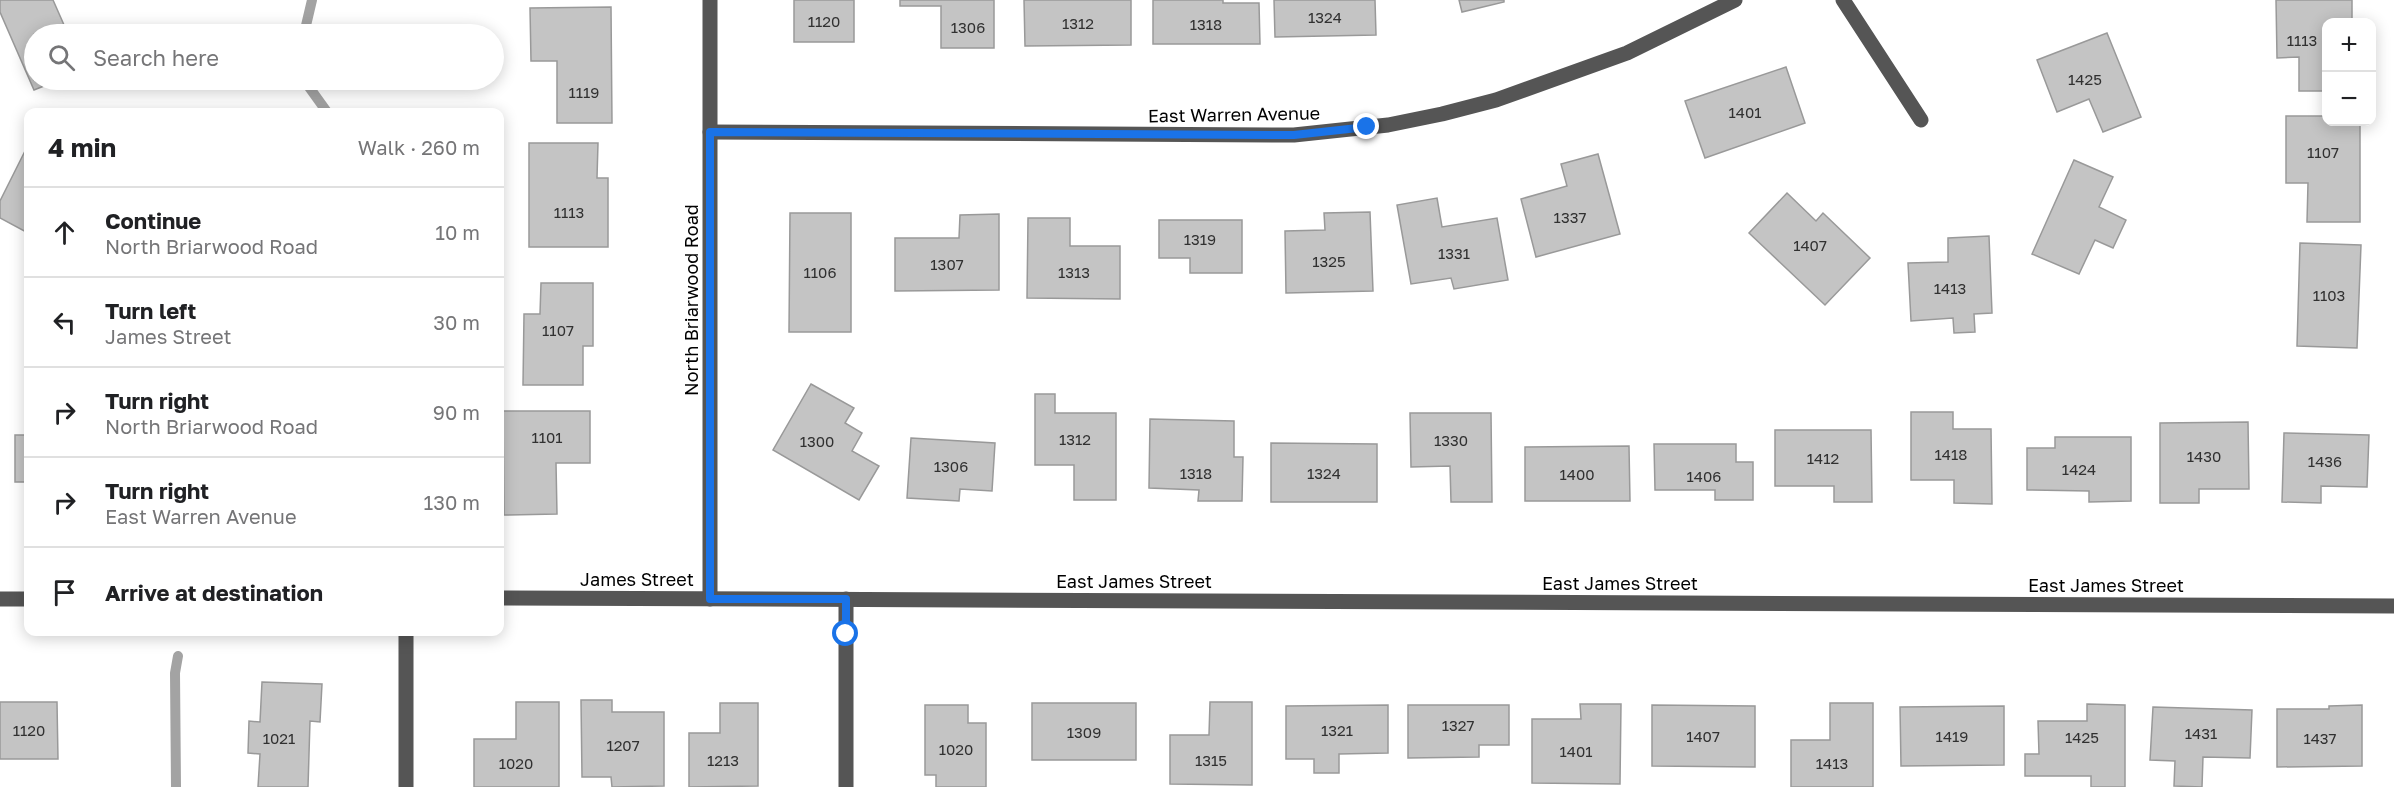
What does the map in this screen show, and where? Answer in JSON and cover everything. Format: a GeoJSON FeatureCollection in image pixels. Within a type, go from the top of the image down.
{"type":"FeatureCollection","features":[{"type":"Feature","properties":{"kind":"street","name":"North Briarwood Road"},"geometry":{"type":"LineString","coordinates":[[710,0],[710,599]]}},
{"type":"Feature","properties":{"kind":"street","name":"East Warren Avenue"},"geometry":{"type":"LineString","coordinates":[[710,132],[1294,135],[1388,125],[1496,100],[1627,53],[1735,0]]}},
{"type":"Feature","properties":{"kind":"street"},"geometry":{"type":"LineString","coordinates":[[1843,0],[1921,120]]}},
{"type":"Feature","properties":{"kind":"street","name":"James Street"},"geometry":{"type":"LineString","coordinates":[[504,598],[846,599]]}},
{"type":"Feature","properties":{"kind":"street"},"geometry":{"type":"LineString","coordinates":[[0,599],[24,599]]}},
{"type":"Feature","properties":{"kind":"street"},"geometry":{"type":"LineString","coordinates":[[846,599],[846,787]]}},
{"type":"Feature","properties":{"kind":"street","name":"East James Street"},"geometry":{"type":"LineString","coordinates":[[846,599],[2394,606]]}},
{"type":"Feature","properties":{"kind":"street"},"geometry":{"type":"LineString","coordinates":[[406,636],[406,787]]}},
{"type":"Feature","properties":{"kind":"building"},"geometry":{"type":"Polygon","coordinates":[[[0,0],[53,0],[64,24],[24,24],[24,67],[0,12],[0,0]]]}},
{"type":"Feature","properties":{"kind":"building"},"geometry":{"type":"Polygon","coordinates":[[[794,0],[854,0],[854,42],[794,42],[794,0]]]}},
{"type":"Feature","properties":{"kind":"building"},"geometry":{"type":"Polygon","coordinates":[[[900,0],[994,0],[994,48],[941,48],[941,6],[900,6],[900,0]]]}},
{"type":"Feature","properties":{"kind":"building"},"geometry":{"type":"Polygon","coordinates":[[[1024,0],[1131,0],[1131,45],[1025,46],[1024,0]]]}},
{"type":"Feature","properties":{"kind":"building"},"geometry":{"type":"Polygon","coordinates":[[[1153,0],[1223,0],[1223,3],[1259,3],[1260,44],[1153,44],[1153,0]]]}},
{"type":"Feature","properties":{"kind":"building"},"geometry":{"type":"Polygon","coordinates":[[[1274,0],[1375,0],[1376,35],[1275,37],[1274,0]]]}},
{"type":"Feature","properties":{"kind":"building"},"geometry":{"type":"Polygon","coordinates":[[[1459,0],[1504,0],[1504,2],[1462,12],[1459,0]]]}},
{"type":"Feature","properties":{"kind":"building"},"geometry":{"type":"Polygon","coordinates":[[[2276,0],[2352,0],[2352,18],[2322,18],[2322,91],[2299,91],[2299,57],[2277,58],[2276,0]]]}},
{"type":"Feature","properties":{"kind":"building"},"geometry":{"type":"Polygon","coordinates":[[[611,7],[612,123],[557,123],[557,61],[531,61],[530,8],[611,7]]]}},
{"type":"Feature","properties":{"kind":"building"},"geometry":{"type":"Polygon","coordinates":[[[2107,33],[2141,117],[2103,132],[2089,99],[2057,112],[2037,60],[2107,33]]]}},
{"type":"Feature","properties":{"kind":"building"},"geometry":{"type":"Polygon","coordinates":[[[1786,67],[1805,123],[1705,158],[1685,101],[1786,67]]]}},
{"type":"Feature","properties":{"kind":"building"},"geometry":{"type":"Polygon","coordinates":[[[2286,116],[2322,116],[2322,126],[2360,126],[2360,222],[2307,222],[2308,183],[2286,183],[2286,116]]]}},
{"type":"Feature","properties":{"kind":"building"},"geometry":{"type":"Polygon","coordinates":[[[529,143],[598,143],[597,178],[608,178],[608,247],[529,247],[529,143]]]}},
{"type":"Feature","properties":{"kind":"building"},"geometry":{"type":"Polygon","coordinates":[[[24,153],[24,231],[0,218],[0,201],[24,153]]]}},
{"type":"Feature","properties":{"kind":"building"},"geometry":{"type":"Polygon","coordinates":[[[1598,154],[1620,234],[1536,257],[1521,199],[1567,186],[1561,164],[1598,154]]]}},
{"type":"Feature","properties":{"kind":"building"},"geometry":{"type":"Polygon","coordinates":[[[2074,160],[2113,177],[2099,207],[2126,220],[2113,248],[2095,240],[2079,274],[2032,254],[2074,160]]]}},
{"type":"Feature","properties":{"kind":"building"},"geometry":{"type":"Polygon","coordinates":[[[1787,193],[1816,221],[1823,213],[1870,258],[1825,305],[1749,233],[1787,193]]]}},
{"type":"Feature","properties":{"kind":"building"},"geometry":{"type":"Polygon","coordinates":[[[1437,198],[1442,227],[1497,218],[1508,280],[1454,289],[1451,278],[1411,284],[1397,205],[1437,198]]]}},
{"type":"Feature","properties":{"kind":"building"},"geometry":{"type":"Polygon","coordinates":[[[1370,212],[1373,291],[1286,293],[1285,231],[1325,230],[1324,213],[1370,212]]]}},
{"type":"Feature","properties":{"kind":"building"},"geometry":{"type":"Polygon","coordinates":[[[790,213],[851,213],[851,332],[789,332],[790,213]]]}},
{"type":"Feature","properties":{"kind":"building"},"geometry":{"type":"Polygon","coordinates":[[[999,214],[999,290],[895,291],[895,238],[959,238],[960,215],[999,214]]]}},
{"type":"Feature","properties":{"kind":"building"},"geometry":{"type":"Polygon","coordinates":[[[1028,218],[1070,218],[1070,246],[1120,246],[1120,299],[1027,298],[1028,218]]]}},
{"type":"Feature","properties":{"kind":"building"},"geometry":{"type":"Polygon","coordinates":[[[1159,220],[1242,220],[1242,273],[1190,273],[1190,258],[1159,258],[1159,220]]]}},
{"type":"Feature","properties":{"kind":"building"},"geometry":{"type":"Polygon","coordinates":[[[1989,236],[1992,313],[1974,314],[1975,332],[1954,333],[1953,318],[1911,321],[1908,263],[1948,262],[1948,238],[1989,236]]]}},
{"type":"Feature","properties":{"kind":"building"},"geometry":{"type":"Polygon","coordinates":[[[2300,243],[2361,245],[2357,348],[2297,346],[2300,243]]]}},
{"type":"Feature","properties":{"kind":"building"},"geometry":{"type":"Polygon","coordinates":[[[541,283],[593,283],[593,346],[583,346],[583,385],[523,385],[524,314],[540,314],[541,283]]]}},
{"type":"Feature","properties":{"kind":"building"},"geometry":{"type":"Polygon","coordinates":[[[811,384],[854,408],[845,423],[862,433],[852,451],[879,466],[859,500],[773,450],[811,384]]]}},
{"type":"Feature","properties":{"kind":"building"},"geometry":{"type":"Polygon","coordinates":[[[1035,394],[1055,394],[1055,413],[1116,413],[1116,500],[1074,500],[1074,465],[1035,465],[1035,394]]]}},
{"type":"Feature","properties":{"kind":"building"},"geometry":{"type":"Polygon","coordinates":[[[504,411],[590,411],[590,463],[556,463],[557,514],[504,515],[504,411]]]}},
{"type":"Feature","properties":{"kind":"building"},"geometry":{"type":"Polygon","coordinates":[[[1911,412],[1953,412],[1953,429],[1991,429],[1992,504],[1954,503],[1954,480],[1911,480],[1911,412]]]}},
{"type":"Feature","properties":{"kind":"building"},"geometry":{"type":"Polygon","coordinates":[[[1410,413],[1491,413],[1492,502],[1451,502],[1450,466],[1411,467],[1410,413]]]}},
{"type":"Feature","properties":{"kind":"building"},"geometry":{"type":"Polygon","coordinates":[[[1150,419],[1234,421],[1234,457],[1243,457],[1242,501],[1198,501],[1199,490],[1149,488],[1150,419]]]}},
{"type":"Feature","properties":{"kind":"building"},"geometry":{"type":"Polygon","coordinates":[[[2248,422],[2249,489],[2199,489],[2199,503],[2160,503],[2160,423],[2248,422]]]}},
{"type":"Feature","properties":{"kind":"building"},"geometry":{"type":"Polygon","coordinates":[[[1775,430],[1871,430],[1872,502],[1834,502],[1834,486],[1775,486],[1775,430]]]}},
{"type":"Feature","properties":{"kind":"building"},"geometry":{"type":"Polygon","coordinates":[[[2284,433],[2369,435],[2367,487],[2321,486],[2321,503],[2282,502],[2284,433]]]}},
{"type":"Feature","properties":{"kind":"building"},"geometry":{"type":"Polygon","coordinates":[[[15,435],[24,435],[24,482],[15,482],[15,435]]]}},
{"type":"Feature","properties":{"kind":"building"},"geometry":{"type":"Polygon","coordinates":[[[2055,437],[2131,437],[2131,501],[2089,502],[2089,491],[2027,490],[2027,448],[2055,448],[2055,437]]]}},
{"type":"Feature","properties":{"kind":"building"},"geometry":{"type":"Polygon","coordinates":[[[911,438],[995,443],[992,491],[960,489],[959,501],[907,498],[911,438]]]}},
{"type":"Feature","properties":{"kind":"building"},"geometry":{"type":"Polygon","coordinates":[[[1271,443],[1377,444],[1377,502],[1271,502],[1271,443]]]}},
{"type":"Feature","properties":{"kind":"building"},"geometry":{"type":"Polygon","coordinates":[[[1654,444],[1736,444],[1736,462],[1753,462],[1753,500],[1715,500],[1715,490],[1655,490],[1654,444]]]}},
{"type":"Feature","properties":{"kind":"building"},"geometry":{"type":"Polygon","coordinates":[[[1629,446],[1630,501],[1525,501],[1525,447],[1629,446]]]}},
{"type":"Feature","properties":{"kind":"building"},"geometry":{"type":"Polygon","coordinates":[[[262,682],[322,684],[320,722],[310,721],[308,787],[258,787],[260,754],[248,753],[249,721],[260,722],[262,682]]]}},
{"type":"Feature","properties":{"kind":"building"},"geometry":{"type":"Polygon","coordinates":[[[581,700],[612,700],[612,712],[664,712],[664,786],[612,787],[611,777],[582,777],[581,700]]]}},
{"type":"Feature","properties":{"kind":"building"},"geometry":{"type":"Polygon","coordinates":[[[0,702],[57,702],[58,759],[0,759],[0,702]]]}},
{"type":"Feature","properties":{"kind":"building"},"geometry":{"type":"Polygon","coordinates":[[[516,702],[559,702],[559,787],[474,787],[474,739],[516,739],[516,702]]]}},
{"type":"Feature","properties":{"kind":"building"},"geometry":{"type":"Polygon","coordinates":[[[1210,702],[1252,702],[1252,785],[1170,784],[1170,735],[1209,735],[1210,702]]]}},
{"type":"Feature","properties":{"kind":"building"},"geometry":{"type":"Polygon","coordinates":[[[720,703],[758,703],[758,786],[689,787],[689,733],[720,733],[720,703]]]}},
{"type":"Feature","properties":{"kind":"building"},"geometry":{"type":"Polygon","coordinates":[[[1032,703],[1136,703],[1136,760],[1032,760],[1032,703]]]}},
{"type":"Feature","properties":{"kind":"building"},"geometry":{"type":"Polygon","coordinates":[[[1830,703],[1873,703],[1873,787],[1791,787],[1791,740],[1830,740],[1830,703]]]}},
{"type":"Feature","properties":{"kind":"building"},"geometry":{"type":"Polygon","coordinates":[[[1580,704],[1621,704],[1620,784],[1532,783],[1532,719],[1581,719],[1580,704]]]}},
{"type":"Feature","properties":{"kind":"building"},"geometry":{"type":"Polygon","coordinates":[[[2087,704],[2125,705],[2125,787],[2091,787],[2091,776],[2025,776],[2025,754],[2039,754],[2038,721],[2087,721],[2087,704]]]}},
{"type":"Feature","properties":{"kind":"building"},"geometry":{"type":"Polygon","coordinates":[[[925,705],[968,705],[968,723],[986,723],[986,787],[936,787],[936,775],[925,775],[925,705]]]}},
{"type":"Feature","properties":{"kind":"building"},"geometry":{"type":"Polygon","coordinates":[[[1388,705],[1388,753],[1339,754],[1339,773],[1314,773],[1314,759],[1286,759],[1286,706],[1388,705]]]}},
{"type":"Feature","properties":{"kind":"building"},"geometry":{"type":"Polygon","coordinates":[[[1408,705],[1509,705],[1509,745],[1479,745],[1479,757],[1408,758],[1408,705]]]}},
{"type":"Feature","properties":{"kind":"building"},"geometry":{"type":"Polygon","coordinates":[[[1652,705],[1755,706],[1755,767],[1652,766],[1652,705]]]}},
{"type":"Feature","properties":{"kind":"building"},"geometry":{"type":"Polygon","coordinates":[[[2362,705],[2362,766],[2277,767],[2277,709],[2329,709],[2329,706],[2362,705]]]}},
{"type":"Feature","properties":{"kind":"building"},"geometry":{"type":"Polygon","coordinates":[[[2004,706],[2004,765],[1901,766],[1900,707],[2004,706]]]}},
{"type":"Feature","properties":{"kind":"building"},"geometry":{"type":"Polygon","coordinates":[[[2153,707],[2252,710],[2250,758],[2203,757],[2202,787],[2174,786],[2175,761],[2150,760],[2153,707]]]}},
{"type":"Feature","properties":{"kind":"waterway"},"geometry":{"type":"LineString","coordinates":[[306,24],[312,0]]}},
{"type":"Feature","properties":{"kind":"waterway"},"geometry":{"type":"LineString","coordinates":[[311,90],[324,108]]}},
{"type":"Feature","properties":{"kind":"waterway"},"geometry":{"type":"LineString","coordinates":[[176,787],[175,673],[178,656]]}},
{"type":"Feature","properties":{"kind":"route"},"geometry":{"type":"LineString","coordinates":[[846,634],[846,599],[710,599],[710,132],[1294,135],[1367,127]]}}]}
